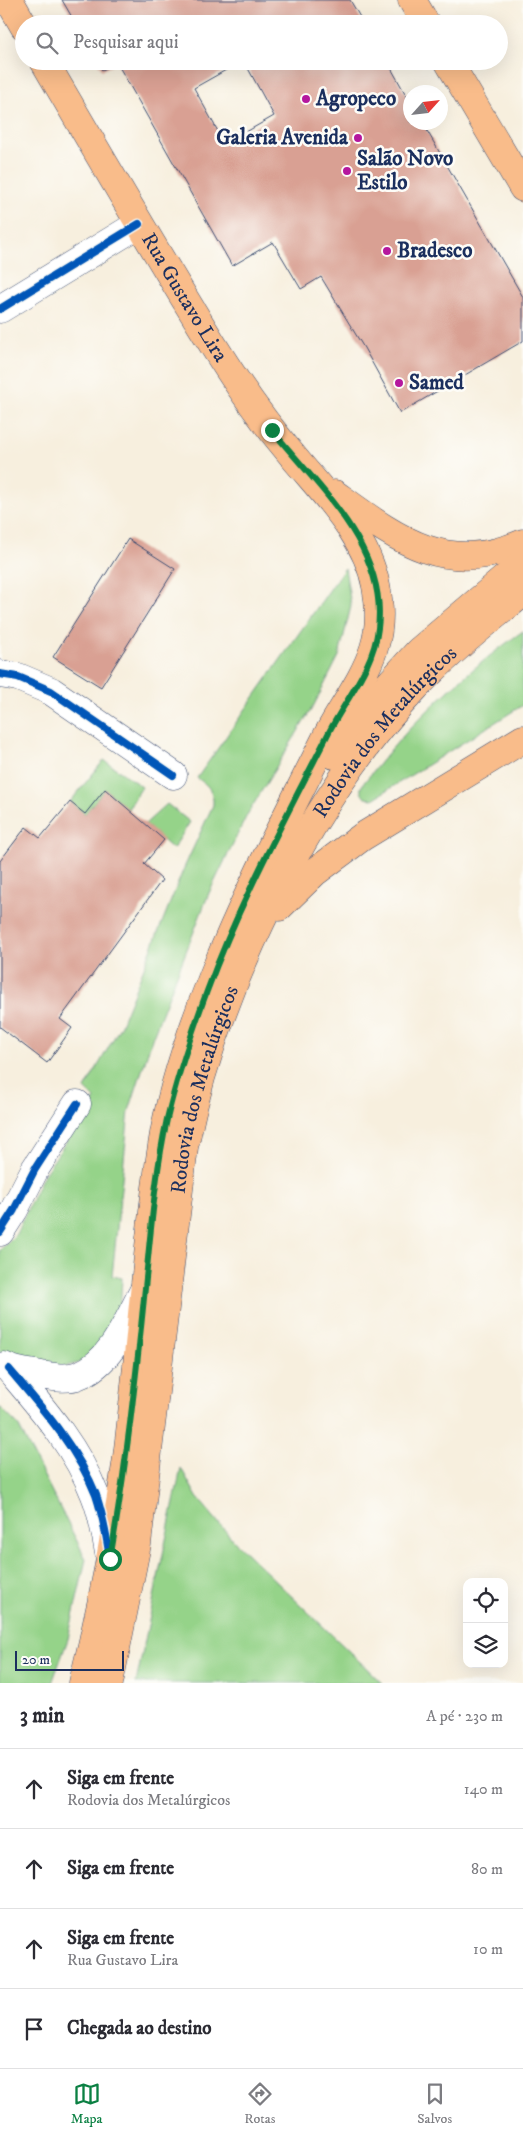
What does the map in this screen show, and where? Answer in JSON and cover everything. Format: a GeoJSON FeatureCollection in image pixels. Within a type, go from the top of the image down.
{"type":"FeatureCollection","features":[{"type":"Feature","properties":{"kind":"main road"},"geometry":{"type":"LineString","coordinates":[[8,0],[17,15]]}},
{"type":"Feature","properties":{"kind":"main road"},"geometry":{"type":"LineString","coordinates":[[412,0],[421,15]]}},
{"type":"Feature","properties":{"kind":"main road","name":"Rua Gustavo Lira"},"geometry":{"type":"LineString","coordinates":[[49,70],[139,224],[237,382],[272,430],[308,474]]}},
{"type":"Feature","properties":{"kind":"main road"},"geometry":{"type":"LineString","coordinates":[[453,70],[523,188]]}},
{"type":"Feature","properties":{"kind":"main road"},"geometry":{"type":"LineString","coordinates":[[308,474],[378,526],[413,545],[429,551],[461,555],[488,554],[518,563]]}},
{"type":"Feature","properties":{"kind":"main road"},"geometry":{"type":"LineString","coordinates":[[273,842],[335,721],[366,668],[374,648],[378,628],[376,584],[370,565],[354,533],[308,474]]}},
{"type":"Feature","properties":{"kind":"main road"},"geometry":{"type":"LineString","coordinates":[[273,842],[309,796],[354,726],[396,675],[518,563]]}},
{"type":"Feature","properties":{"kind":"main road","name":"Rodovia dos Metalúrgicos"},"geometry":{"type":"LineString","coordinates":[[109,1683],[137,1544],[179,1189],[192,1109],[227,1003],[257,932],[303,843],[347,774],[415,688],[464,642],[518,563]]}},
{"type":"Feature","properties":{"kind":"main road"},"geometry":{"type":"LineString","coordinates":[[257,932],[299,886],[333,858],[362,837],[523,739]]}},
{"type":"Feature","properties":{"kind":"main road","name":"Rodovia dos Metalúrgicos"},"geometry":{"type":"LineString","coordinates":[[83,1683],[110,1559],[126,1463],[162,1145],[178,1079],[208,990],[230,933],[273,842]]}},
{"type":"Feature","properties":{"kind":"street"},"geometry":{"type":"LineString","coordinates":[[0,309],[139,224]]}},
{"type":"Feature","properties":{"kind":"street"},"geometry":{"type":"LineString","coordinates":[[0,674],[18,677],[51,691],[173,775]]}},
{"type":"Feature","properties":{"kind":"street"},"geometry":{"type":"LineString","coordinates":[[0,1232],[14,1210],[35,1169],[77,1104]]}},
{"type":"Feature","properties":{"kind":"street"},"geometry":{"type":"LineString","coordinates":[[4,1366],[66,1378],[78,1376],[89,1370],[110,1350],[145,1288]]}},
{"type":"Feature","properties":{"kind":"street"},"geometry":{"type":"LineString","coordinates":[[4,1366],[54,1422],[81,1466],[96,1496],[110,1559]]}},
{"type":"Feature","properties":{"kind":"green space"},"geometry":{"type":"Polygon","coordinates":[[[345,568],[351,606],[339,656],[314,705],[247,815],[209,893],[153,1036],[129,1111],[112,1276],[122,1278],[120,1314],[87,1361],[62,1367],[4,1355],[0,1352],[0,1250],[16,1234],[43,1176],[95,1099],[85,1089],[120,1027],[184,868],[213,805],[209,789],[197,778],[345,568]]]}},
{"type":"Feature","properties":{"kind":"green space"},"geometry":{"type":"Polygon","coordinates":[[[523,631],[523,705],[373,799],[365,798],[361,791],[363,783],[425,713],[482,662],[523,631]]]}},
{"type":"Feature","properties":{"kind":"green space"},"geometry":{"type":"Polygon","coordinates":[[[104,760],[142,787],[128,809],[105,789],[85,814],[70,802],[104,760]]]}},
{"type":"Feature","properties":{"kind":"green space"},"geometry":{"type":"Polygon","coordinates":[[[167,804],[190,822],[173,849],[145,824],[167,804]]]}},
{"type":"Feature","properties":{"kind":"green space"},"geometry":{"type":"Polygon","coordinates":[[[0,1407],[18,1425],[86,1559],[68,1639],[52,1683],[0,1683],[0,1407]]]}},
{"type":"Feature","properties":{"kind":"green space"},"geometry":{"type":"Polygon","coordinates":[[[181,1468],[197,1497],[233,1540],[382,1683],[136,1683],[181,1468]]]}},
{"type":"Feature","properties":{"kind":"building"},"geometry":{"type":"Polygon","coordinates":[[[62,0],[350,0],[359,15],[71,15],[62,0]]]}},
{"type":"Feature","properties":{"kind":"building"},"geometry":{"type":"Polygon","coordinates":[[[121,70],[226,70],[194,88],[225,144],[274,116],[249,70],[392,70],[403,90],[403,130],[427,130],[523,297],[523,341],[400,413],[364,348],[321,277],[301,289],[273,242],[232,266],[121,70]]]}},
{"type":"Feature","properties":{"kind":"building"},"geometry":{"type":"Polygon","coordinates":[[[128,539],[175,569],[101,687],[53,657],[128,539]]]}},
{"type":"Feature","properties":{"kind":"building"},"geometry":{"type":"Polygon","coordinates":[[[105,789],[164,840],[144,864],[162,880],[60,1019],[72,1028],[47,1063],[0,1027],[0,861],[26,827],[40,838],[70,802],[85,814],[105,789]]]}},
{"type":"Feature","properties":{"kind":"cycle path"},"geometry":{"type":"LineString","coordinates":[[0,309],[139,224]]}},
{"type":"Feature","properties":{"kind":"cycle path"},"geometry":{"type":"LineString","coordinates":[[0,674],[18,677],[51,691],[173,775]]}},
{"type":"Feature","properties":{"kind":"cycle path"},"geometry":{"type":"LineString","coordinates":[[0,1232],[14,1210],[35,1169],[77,1104]]}},
{"type":"Feature","properties":{"kind":"cycle path"},"geometry":{"type":"LineString","coordinates":[[9,1369],[69,1444],[88,1477],[101,1511],[110,1559]]}},
{"type":"Feature","properties":{"kind":"place","name":"Agropeco"},"geometry":{"type":"Point","coordinates":[306,99]}},
{"type":"Feature","properties":{"kind":"place","name":"Galeria Avenida"},"geometry":{"type":"Point","coordinates":[358,138]}},
{"type":"Feature","properties":{"kind":"place","name":"Salão Novo Estilo"},"geometry":{"type":"Point","coordinates":[347,171]}},
{"type":"Feature","properties":{"kind":"place","name":"Bradesco"},"geometry":{"type":"Point","coordinates":[387,251]}},
{"type":"Feature","properties":{"kind":"place","name":"Samed"},"geometry":{"type":"Point","coordinates":[399,383]}},
{"type":"Feature","properties":{"kind":"route"},"geometry":{"type":"LineString","coordinates":[[110,1559],[126,1463],[162,1145],[178,1079],[208,990],[230,933],[273,842],[335,721],[366,668],[374,648],[378,628],[376,584],[370,565],[354,533],[272,430]]}}]}
